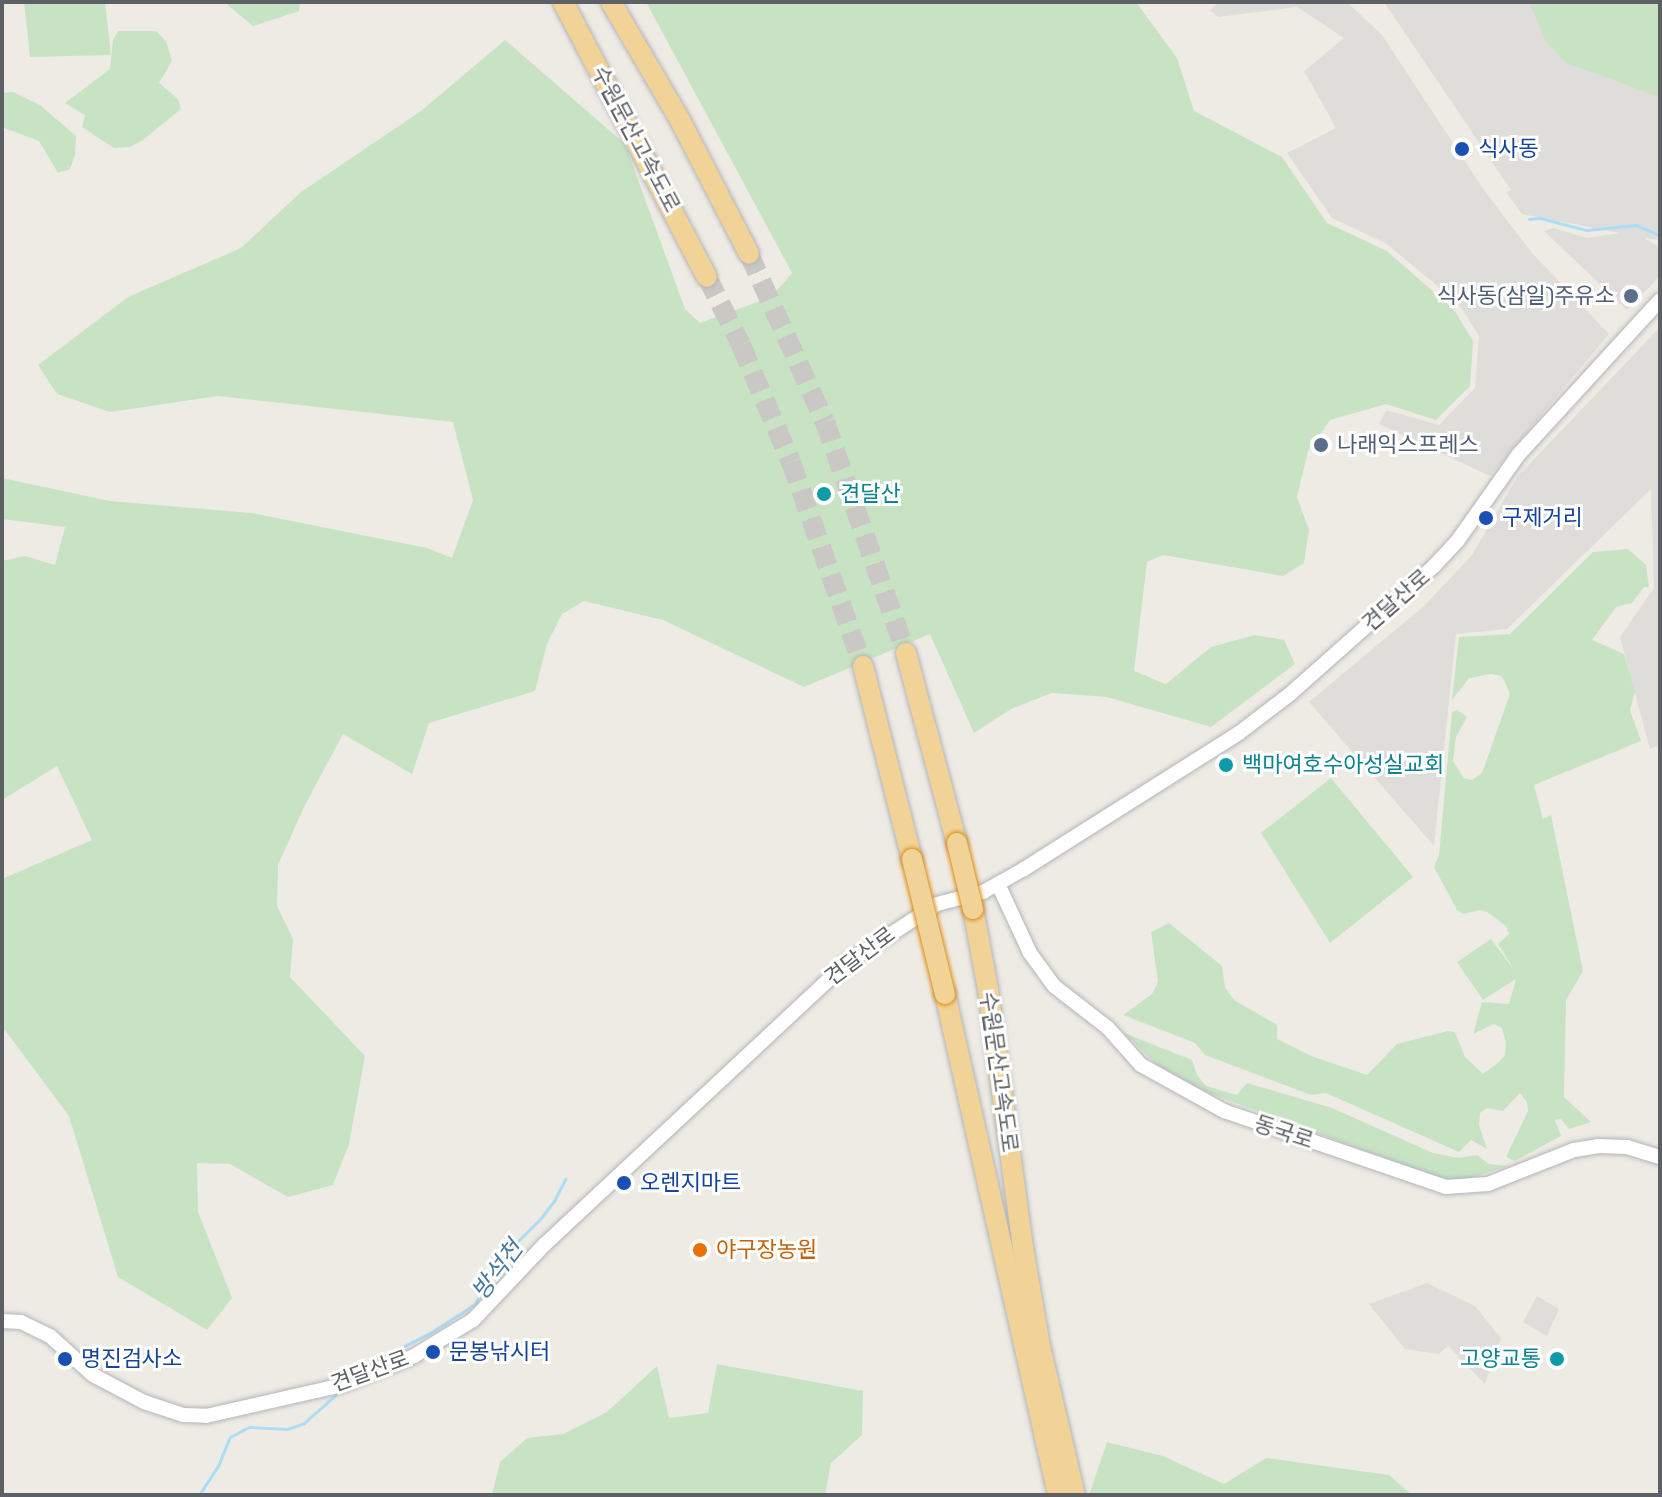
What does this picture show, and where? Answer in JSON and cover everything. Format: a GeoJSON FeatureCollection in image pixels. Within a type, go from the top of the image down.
{"type":"FeatureCollection","features":[{"type":"Feature","properties":{"kind":"highway","name":"수원문산고속도로"},"geometry":{"type":"LineString","coordinates":[[563,2],[707,277]]}},
{"type":"Feature","properties":{"kind":"highway","name":"수원문산고속도로"},"geometry":{"type":"LineString","coordinates":[[611,2],[681,122],[749,254]]}},
{"type":"Feature","properties":{"kind":"highway","name":"수원문산고속도로"},"geometry":{"type":"LineString","coordinates":[[906,653],[973,909],[988,989],[1023,1247],[1040,1346],[1075,1495]]}},
{"type":"Feature","properties":{"kind":"highway","name":"수원문산고속도로"},"geometry":{"type":"LineString","coordinates":[[863,666],[945,994],[1058,1495]]}},
{"type":"Feature","properties":{"kind":"street","name":"견달산로"},"geometry":{"type":"LineString","coordinates":[[2,1321],[21,1322],[50,1336],[93,1375],[144,1402],[183,1415],[206,1416],[342,1385],[414,1356],[473,1320],[544,1245],[844,965],[937,904],[971,897],[998,884],[1239,733],[1299,686],[1434,566],[1458,540],[1519,454],[1660,300]]}},
{"type":"Feature","properties":{"kind":"street","name":"동국로"},"geometry":{"type":"LineString","coordinates":[[998,884],[1030,953],[1054,986],[1108,1028],[1141,1065],[1224,1111],[1446,1187],[1488,1184],[1574,1150],[1598,1146],[1627,1147],[1660,1157]]}},
{"type":"Feature","properties":{"kind":"shaded area"},"geometry":{"type":"Polygon","coordinates":[[[1219,2],[1347,2],[1382,35],[1484,190],[1532,253],[1609,334],[1490,476],[1379,424],[1386,410],[1439,425],[1475,388],[1479,336],[1458,303],[1387,244],[1332,218],[1287,153],[1336,128],[1304,71],[1344,38],[1297,7],[1218,17],[1210,10],[1219,2]]]}},
{"type":"Feature","properties":{"kind":"shaded area"},"geometry":{"type":"Polygon","coordinates":[[[1384,2],[1660,2],[1660,240],[1644,238],[1660,248],[1660,276],[1627,310],[1544,231],[1553,228],[1587,238],[1620,233],[1522,214],[1506,192],[1511,190],[1384,2]]]}},
{"type":"Feature","properties":{"kind":"shaded area"},"geometry":{"type":"Polygon","coordinates":[[[1660,327],[1660,745],[1650,749],[1620,637],[1654,588],[1651,489],[1507,629],[1456,634],[1434,846],[1309,702],[1424,606],[1472,555],[1518,476],[1660,327]]]}},
{"type":"Feature","properties":{"kind":"shaded area"},"geometry":{"type":"Polygon","coordinates":[[[1427,1283],[1475,1306],[1501,1338],[1485,1384],[1448,1346],[1439,1354],[1405,1349],[1369,1304],[1427,1283]]]}},
{"type":"Feature","properties":{"kind":"shaded area"},"geometry":{"type":"Polygon","coordinates":[[[1537,1296],[1559,1309],[1547,1336],[1523,1322],[1537,1296]]]}},
{"type":"Feature","properties":{"kind":"green space"},"geometry":{"type":"Polygon","coordinates":[[[24,2],[105,2],[111,55],[30,57],[24,2]]]}},
{"type":"Feature","properties":{"kind":"green space"},"geometry":{"type":"Polygon","coordinates":[[[224,2],[300,2],[299,11],[253,26],[224,2]]]}},
{"type":"Feature","properties":{"kind":"green space"},"geometry":{"type":"Polygon","coordinates":[[[646,2],[1136,2],[1177,58],[1194,111],[1282,157],[1327,223],[1387,251],[1454,310],[1473,341],[1470,386],[1436,420],[1386,404],[1330,420],[1308,451],[1297,497],[1309,530],[1304,563],[1283,576],[1163,555],[1147,562],[1134,671],[1166,684],[1211,647],[1255,635],[1284,640],[1295,664],[1211,727],[1107,697],[1052,693],[1011,709],[974,733],[930,634],[804,687],[663,620],[584,601],[562,614],[547,644],[535,691],[429,723],[412,774],[343,734],[304,807],[278,865],[277,906],[293,939],[290,977],[365,1056],[349,1144],[333,1185],[288,1197],[230,1164],[197,1163],[198,1212],[232,1298],[207,1330],[118,1277],[69,1116],[2,1026],[2,879],[92,840],[57,766],[2,800],[2,561],[25,556],[55,565],[65,527],[2,519],[2,478],[110,501],[251,513],[427,548],[452,558],[473,500],[453,422],[218,396],[110,412],[57,394],[38,365],[128,297],[241,248],[301,192],[421,111],[505,40],[625,144],[685,309],[700,323],[771,297],[792,273],[646,2]]]}},
{"type":"Feature","properties":{"kind":"green space"},"geometry":{"type":"Polygon","coordinates":[[[1529,2],[1660,2],[1660,97],[1566,63],[1546,42],[1529,2]]]}},
{"type":"Feature","properties":{"kind":"green space"},"geometry":{"type":"Polygon","coordinates":[[[118,31],[156,31],[166,41],[172,61],[159,83],[178,99],[181,109],[143,140],[130,147],[114,148],[82,127],[85,115],[65,103],[110,69],[113,40],[118,31]]]}},
{"type":"Feature","properties":{"kind":"green space"},"geometry":{"type":"Polygon","coordinates":[[[13,92],[40,105],[76,136],[75,155],[70,169],[58,173],[39,141],[2,127],[2,93],[13,92]]]}},
{"type":"Feature","properties":{"kind":"green space"},"geometry":{"type":"Polygon","coordinates":[[[1628,549],[1646,565],[1649,587],[1644,587],[1632,603],[1616,607],[1592,640],[1624,654],[1635,692],[1630,710],[1641,741],[1534,785],[1543,819],[1551,815],[1583,971],[1566,1000],[1564,1097],[1591,1122],[1569,1129],[1561,1119],[1555,1120],[1561,1136],[1515,1161],[1506,1157],[1528,1111],[1527,1102],[1520,1093],[1503,1111],[1487,1108],[1480,1113],[1479,1125],[1487,1149],[1471,1140],[1459,1152],[1326,1093],[1311,1095],[1205,1055],[1195,1043],[1123,1015],[1152,994],[1158,982],[1151,932],[1169,923],[1222,966],[1225,987],[1234,1000],[1277,1025],[1277,1039],[1311,1056],[1367,1075],[1397,1044],[1448,1031],[1455,1032],[1465,1057],[1483,1074],[1499,1062],[1505,1055],[1506,1042],[1502,1028],[1494,1024],[1473,1034],[1482,1002],[1509,1004],[1516,979],[1483,1000],[1457,962],[1491,939],[1515,971],[1498,944],[1509,934],[1506,926],[1487,912],[1480,910],[1463,914],[1457,910],[1434,867],[1439,855],[1452,712],[1457,710],[1467,717],[1456,737],[1453,761],[1464,778],[1472,780],[1482,773],[1510,694],[1502,676],[1491,674],[1469,678],[1452,700],[1459,637],[1510,634],[1593,552],[1628,549]]]}},
{"type":"Feature","properties":{"kind":"green space"},"geometry":{"type":"Polygon","coordinates":[[[1331,778],[1413,877],[1330,943],[1261,833],[1331,778]]]}},
{"type":"Feature","properties":{"kind":"green space"},"geometry":{"type":"Polygon","coordinates":[[[1124,1033],[1192,1060],[1197,1075],[1206,1086],[1237,1095],[1247,1083],[1332,1108],[1433,1153],[1459,1158],[1477,1155],[1489,1164],[1507,1166],[1468,1179],[1449,1179],[1425,1173],[1206,1092],[1156,1064],[1124,1033]]]}},
{"type":"Feature","properties":{"kind":"green space"},"geometry":{"type":"Polygon","coordinates":[[[717,1364],[863,1391],[862,1435],[831,1463],[825,1495],[492,1495],[500,1462],[527,1438],[563,1434],[607,1412],[657,1366],[669,1418],[708,1413],[717,1364]]]}},
{"type":"Feature","properties":{"kind":"green space"},"geometry":{"type":"Polygon","coordinates":[[[1107,1442],[1163,1456],[1224,1484],[1266,1458],[1389,1475],[1412,1495],[1089,1495],[1107,1442]]]}},
{"type":"Feature","properties":{"kind":"waterway"},"geometry":{"type":"LineString","coordinates":[[1529,219],[1540,218],[1586,230],[1636,225],[1660,235]]}},
{"type":"Feature","properties":{"kind":"waterway","name":"방석천"},"geometry":{"type":"LineString","coordinates":[[368,1364],[430,1333],[475,1304],[500,1259],[541,1218],[565,1179]]}},
{"type":"Feature","properties":{"kind":"waterway","name":"방석천"},"geometry":{"type":"LineString","coordinates":[[199,1495],[218,1466],[230,1437],[249,1427],[287,1429],[304,1423],[340,1391]]}},
{"type":"Feature","properties":{"kind":"tunnel"},"geometry":{"type":"LineString","coordinates":[[749,254],[825,422],[906,653]]}},
{"type":"Feature","properties":{"kind":"tunnel"},"geometry":{"type":"LineString","coordinates":[[707,277],[741,345],[791,462],[863,666]]}},
{"type":"Feature","properties":{"kind":"place","name":"식사동"},"geometry":{"type":"Point","coordinates":[1462,149]}},
{"type":"Feature","properties":{"kind":"place","name":"식사동(삼일)주유소"},"geometry":{"type":"Point","coordinates":[1631,296]}},
{"type":"Feature","properties":{"kind":"place","name":"나래익스프레스"},"geometry":{"type":"Point","coordinates":[1321,445]}},
{"type":"Feature","properties":{"kind":"place","name":"견달산"},"geometry":{"type":"Point","coordinates":[824,494]}},
{"type":"Feature","properties":{"kind":"place","name":"구제거리"},"geometry":{"type":"Point","coordinates":[1486,518]}},
{"type":"Feature","properties":{"kind":"place","name":"백마여호수아성실교회"},"geometry":{"type":"Point","coordinates":[1226,765]}},
{"type":"Feature","properties":{"kind":"place","name":"오렌지마트"},"geometry":{"type":"Point","coordinates":[624,1183]}},
{"type":"Feature","properties":{"kind":"place","name":"야구장농원"},"geometry":{"type":"Point","coordinates":[700,1250]}},
{"type":"Feature","properties":{"kind":"place","name":"문봉낚시터"},"geometry":{"type":"Point","coordinates":[433,1352]}},
{"type":"Feature","properties":{"kind":"place","name":"명진검사소"},"geometry":{"type":"Point","coordinates":[65,1359]}},
{"type":"Feature","properties":{"kind":"place","name":"고양교통"},"geometry":{"type":"Point","coordinates":[1557,1359]}}]}
